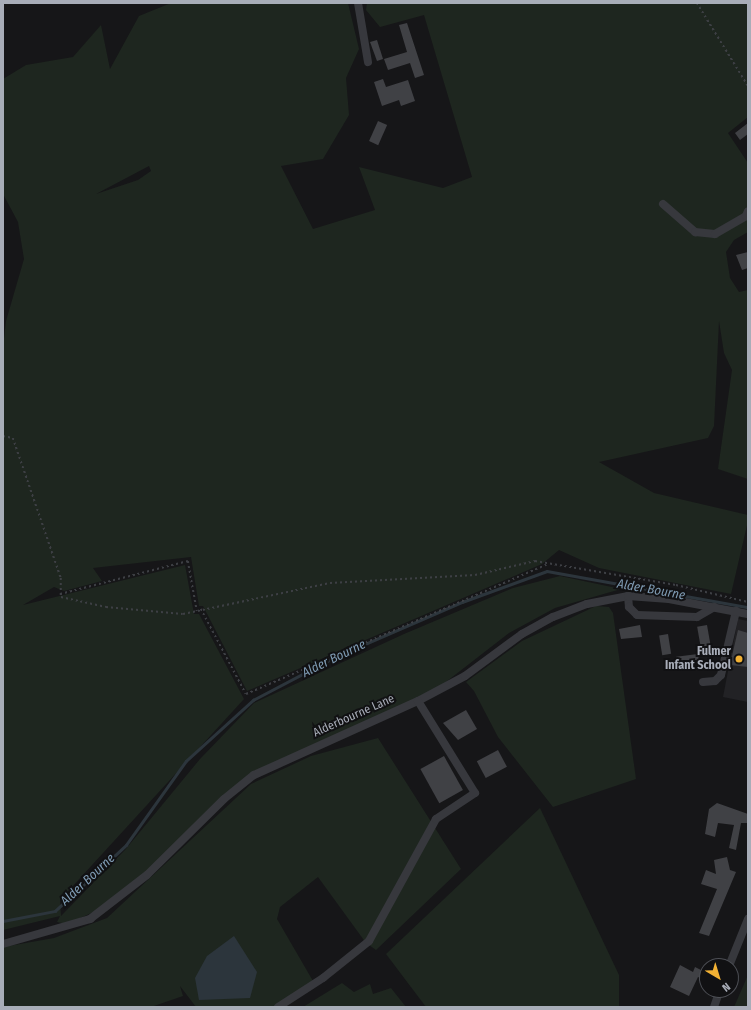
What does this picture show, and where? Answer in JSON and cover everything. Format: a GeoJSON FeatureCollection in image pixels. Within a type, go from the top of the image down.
{"type":"FeatureCollection","features":[{"type":"Feature","properties":{"kind":"street"},"geometry":{"type":"LineString","coordinates":[[358,3],[368,62]]}},
{"type":"Feature","properties":{"kind":"street"},"geometry":{"type":"LineString","coordinates":[[663,204],[695,232],[715,234],[746,216],[748,211]]}},
{"type":"Feature","properties":{"kind":"street"},"geometry":{"type":"LineString","coordinates":[[628,596],[629,607],[637,615],[696,617],[714,607]]}},
{"type":"Feature","properties":{"kind":"street","name":"Alderbourne Lane"},"geometry":{"type":"LineString","coordinates":[[3,944],[90,919],[147,875],[224,799],[254,775],[418,701],[465,676],[522,634],[553,617],[587,604],[628,596],[669,599],[748,614]]}},
{"type":"Feature","properties":{"kind":"street"},"geometry":{"type":"LineString","coordinates":[[703,682],[715,681],[721,675],[736,611]]}},
{"type":"Feature","properties":{"kind":"street"},"geometry":{"type":"LineString","coordinates":[[278,1007],[323,978],[369,941],[436,819],[475,792],[418,701]]}},
{"type":"Feature","properties":{"kind":"street"},"geometry":{"type":"LineString","coordinates":[[732,958],[748,919]]}},
{"type":"Feature","properties":{"kind":"path"},"geometry":{"type":"LineString","coordinates":[[697,3],[748,86]]}},
{"type":"Feature","properties":{"kind":"path"},"geometry":{"type":"LineString","coordinates":[[3,436],[13,438],[61,578],[61,597],[106,607],[183,614],[330,583],[474,575],[535,561],[676,585],[748,602]]}},
{"type":"Feature","properties":{"kind":"path"},"geometry":{"type":"LineString","coordinates":[[60,594],[188,561],[197,611]]}},
{"type":"Feature","properties":{"kind":"path"},"geometry":{"type":"LineString","coordinates":[[201,609],[246,694],[549,564]]}},
{"type":"Feature","properties":{"kind":"shaded area"},"geometry":{"type":"Polygon","coordinates":[[[171,3],[348,3],[359,49],[346,78],[349,115],[323,159],[281,166],[313,229],[375,210],[359,167],[443,188],[472,177],[424,15],[380,27],[366,10],[367,3],[748,3],[748,117],[728,133],[748,163],[748,232],[734,240],[726,252],[730,278],[739,292],[748,290],[748,479],[718,469],[732,370],[724,353],[719,321],[714,426],[708,438],[599,462],[654,493],[748,515],[748,521],[731,594],[599,568],[559,550],[542,564],[247,691],[203,606],[199,606],[191,557],[93,568],[102,581],[64,591],[54,587],[23,605],[185,565],[194,614],[199,614],[244,699],[60,900],[61,916],[125,850],[200,759],[254,703],[404,634],[513,588],[560,576],[621,589],[555,608],[509,633],[442,685],[371,721],[262,769],[109,905],[67,924],[57,922],[60,916],[3,930],[3,347],[6,321],[24,259],[18,222],[3,194],[3,79],[26,65],[73,57],[101,25],[110,69],[139,16],[171,3]],[[149,166],[96,194],[138,180],[151,171],[149,166]]]}},
{"type":"Feature","properties":{"kind":"shaded area"},"geometry":{"type":"Polygon","coordinates":[[[596,606],[609,607],[613,613],[636,779],[553,807],[498,737],[474,691],[466,682],[522,641],[596,606]]]}},
{"type":"Feature","properties":{"kind":"shaded area","name":"Fulmer Infant School"},"geometry":{"type":"Polygon","coordinates":[[[738,619],[748,621],[748,702],[723,697],[738,619]]]}},
{"type":"Feature","properties":{"kind":"shaded area"},"geometry":{"type":"Polygon","coordinates":[[[378,738],[461,869],[376,950],[366,943],[318,877],[280,907],[277,919],[313,981],[277,1007],[196,1007],[180,986],[183,996],[151,1007],[3,1007],[3,947],[54,938],[107,918],[251,784],[311,756],[378,738]]]}},
{"type":"Feature","properties":{"kind":"shaded area"},"geometry":{"type":"Polygon","coordinates":[[[540,808],[619,975],[619,1007],[426,1007],[386,954],[540,808]]]}},
{"type":"Feature","properties":{"kind":"shaded area"},"geometry":{"type":"Polygon","coordinates":[[[234,936],[257,972],[250,998],[199,1000],[195,978],[207,956],[234,936]]]}},
{"type":"Feature","properties":{"kind":"shaded area"},"geometry":{"type":"Polygon","coordinates":[[[748,975],[748,1007],[734,1007],[748,975]]]}},
{"type":"Feature","properties":{"kind":"shaded area"},"geometry":{"type":"Polygon","coordinates":[[[342,983],[354,992],[370,984],[373,994],[391,988],[406,1007],[303,1007],[342,983]]]}},
{"type":"Feature","properties":{"kind":"building"},"geometry":{"type":"Polygon","coordinates":[[[407,23],[424,75],[415,78],[410,63],[388,70],[384,59],[407,52],[399,25],[407,23]]]}},
{"type":"Feature","properties":{"kind":"building"},"geometry":{"type":"Polygon","coordinates":[[[377,40],[383,59],[377,61],[370,42],[377,40]]]}},
{"type":"Feature","properties":{"kind":"building"},"geometry":{"type":"Polygon","coordinates":[[[383,79],[386,87],[408,80],[415,101],[401,106],[399,100],[382,106],[374,82],[383,79]]]}},
{"type":"Feature","properties":{"kind":"building"},"geometry":{"type":"Polygon","coordinates":[[[378,121],[387,125],[378,145],[369,141],[378,121]]]}},
{"type":"Feature","properties":{"kind":"building"},"geometry":{"type":"Polygon","coordinates":[[[748,123],[748,134],[740,140],[735,133],[748,123]]]}},
{"type":"Feature","properties":{"kind":"building"},"geometry":{"type":"Polygon","coordinates":[[[748,252],[748,268],[742,270],[736,255],[748,252]]]}},
{"type":"Feature","properties":{"kind":"building"},"geometry":{"type":"Polygon","coordinates":[[[640,625],[642,637],[621,639],[619,629],[640,625]]]}},
{"type":"Feature","properties":{"kind":"building"},"geometry":{"type":"Polygon","coordinates":[[[707,625],[711,648],[701,649],[697,627],[707,625]]]}},
{"type":"Feature","properties":{"kind":"building"},"geometry":{"type":"Polygon","coordinates":[[[738,630],[748,633],[748,667],[730,665],[738,630]]]}},
{"type":"Feature","properties":{"kind":"building"},"geometry":{"type":"Polygon","coordinates":[[[668,634],[671,654],[662,655],[659,635],[668,634]]]}},
{"type":"Feature","properties":{"kind":"building"},"geometry":{"type":"Polygon","coordinates":[[[698,654],[699,662],[677,665],[676,657],[698,654]]]}},
{"type":"Feature","properties":{"kind":"building"},"geometry":{"type":"Polygon","coordinates":[[[466,710],[477,729],[458,740],[443,723],[466,710]]]}},
{"type":"Feature","properties":{"kind":"building"},"geometry":{"type":"Polygon","coordinates":[[[498,750],[507,767],[486,778],[477,761],[498,750]]]}},
{"type":"Feature","properties":{"kind":"building"},"geometry":{"type":"Polygon","coordinates":[[[444,756],[463,790],[439,803],[420,769],[444,756]]]}},
{"type":"Feature","properties":{"kind":"building"},"geometry":{"type":"Polygon","coordinates":[[[717,803],[748,814],[748,823],[741,823],[736,850],[729,848],[734,825],[718,823],[715,837],[705,834],[709,809],[717,803]]]}},
{"type":"Feature","properties":{"kind":"building"},"geometry":{"type":"Polygon","coordinates":[[[727,857],[730,870],[736,872],[709,936],[699,933],[717,889],[701,884],[706,870],[716,874],[714,860],[727,857]]]}},
{"type":"Feature","properties":{"kind":"building"},"geometry":{"type":"Polygon","coordinates":[[[680,965],[693,972],[695,967],[699,969],[699,977],[689,996],[670,987],[680,965]]]}},
{"type":"Feature","properties":{"kind":"waterway","name":"Alder Bourne"},"geometry":{"type":"LineString","coordinates":[[3,921],[55,911],[126,845],[186,761],[253,700],[333,658],[462,602],[547,571],[748,607]]}},
{"type":"Feature","properties":{"kind":"place","name":"Fulmer Infant School"},"geometry":{"type":"Point","coordinates":[739,659]}}]}
